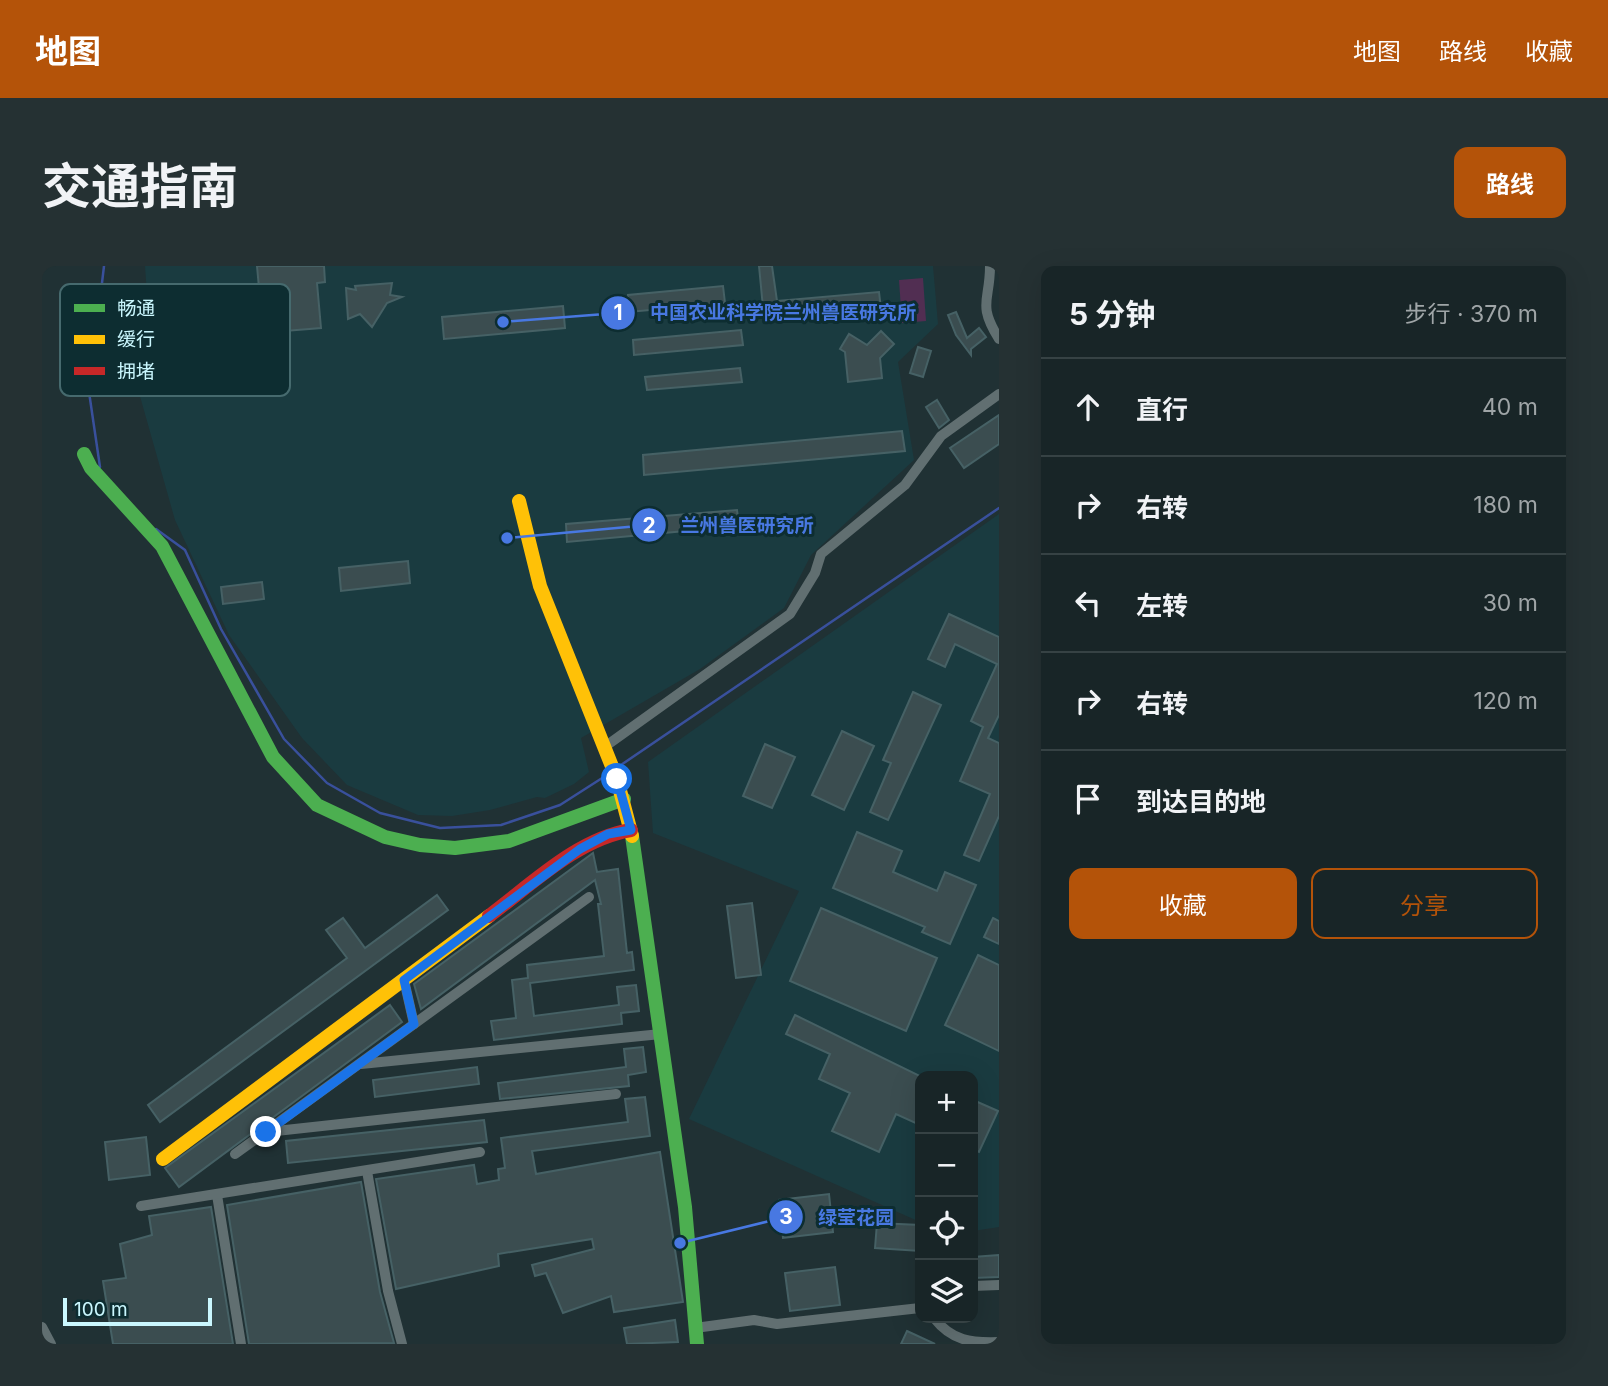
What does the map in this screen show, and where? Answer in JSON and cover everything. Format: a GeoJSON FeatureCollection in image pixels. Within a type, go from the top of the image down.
{"type":"FeatureCollection","features":[{"type":"Feature","properties":{"kind":"street"},"geometry":{"type":"LineString","coordinates":[[990,266],[984,304],[989,323],[999,339]]}},
{"type":"Feature","properties":{"kind":"street"},"geometry":{"type":"LineString","coordinates":[[606,754],[790,614],[815,573],[821,554],[905,485],[941,436],[999,394]]}},
{"type":"Feature","properties":{"kind":"street"},"geometry":{"type":"LineString","coordinates":[[84,454],[91,468],[162,546],[194,612],[273,757],[317,805],[385,837],[420,845],[455,848],[509,841],[624,799]]}},
{"type":"Feature","properties":{"kind":"street"},"geometry":{"type":"LineString","coordinates":[[519,501],[540,586],[617,779],[631,830],[687,1224],[697,1344]]}},
{"type":"Feature","properties":{"kind":"street"},"geometry":{"type":"LineString","coordinates":[[163,1159],[580,849],[608,834],[631,830]]}},
{"type":"Feature","properties":{"kind":"street"},"geometry":{"type":"LineString","coordinates":[[235,1154],[589,897]]}},
{"type":"Feature","properties":{"kind":"street"},"geometry":{"type":"LineString","coordinates":[[404,980],[414,1024]]}},
{"type":"Feature","properties":{"kind":"street"},"geometry":{"type":"LineString","coordinates":[[358,1065],[661,1034]]}},
{"type":"Feature","properties":{"kind":"street"},"geometry":{"type":"LineString","coordinates":[[266,1132],[616,1094]]}},
{"type":"Feature","properties":{"kind":"street"},"geometry":{"type":"LineString","coordinates":[[141,1206],[480,1152]]}},
{"type":"Feature","properties":{"kind":"street"},"geometry":{"type":"LineString","coordinates":[[367,1171],[388,1291],[401,1344]]}},
{"type":"Feature","properties":{"kind":"street"},"geometry":{"type":"LineString","coordinates":[[216,1195],[241,1344]]}},
{"type":"Feature","properties":{"kind":"street"},"geometry":{"type":"LineString","coordinates":[[978,1286],[999,1284]]}},
{"type":"Feature","properties":{"kind":"street"},"geometry":{"type":"LineString","coordinates":[[695,1328],[754,1320],[777,1324],[915,1309]]}},
{"type":"Feature","properties":{"kind":"street"},"geometry":{"type":"LineString","coordinates":[[939,1323],[955,1338],[999,1342]]}},
{"type":"Feature","properties":{"kind":"street"},"geometry":{"type":"LineString","coordinates":[[42,1327],[51,1344]]}},
{"type":"Feature","properties":{"kind":"shaded area"},"geometry":{"type":"Polygon","coordinates":[[[145,266],[933,266],[938,324],[898,362],[914,460],[811,555],[784,608],[700,669],[581,738],[589,772],[574,784],[545,798],[537,797],[490,810],[452,816],[418,815],[347,785],[302,738],[229,635],[175,520],[140,396],[290,396],[290,284],[146,284],[145,266]]]}},
{"type":"Feature","properties":{"kind":"shaded area"},"geometry":{"type":"Polygon","coordinates":[[[923,278],[926,321],[902,323],[899,280],[923,278]]]}},
{"type":"Feature","properties":{"kind":"shaded area"},"geometry":{"type":"Polygon","coordinates":[[[999,514],[999,1227],[978,1230],[978,1071],[915,1071],[915,1220],[689,1119],[799,891],[653,833],[648,762],[999,514]]]}},
{"type":"Feature","properties":{"kind":"building"},"geometry":{"type":"Polygon","coordinates":[[[257,266],[324,266],[325,282],[317,283],[321,328],[290,331],[290,284],[259,284],[257,266]]]}},
{"type":"Feature","properties":{"kind":"building"},"geometry":{"type":"Polygon","coordinates":[[[759,266],[772,266],[777,301],[879,292],[881,309],[764,318],[759,266]]]}},
{"type":"Feature","properties":{"kind":"building"},"geometry":{"type":"Polygon","coordinates":[[[392,283],[390,295],[402,297],[387,303],[372,327],[360,314],[348,319],[346,288],[356,290],[355,286],[392,283]]]}},
{"type":"Feature","properties":{"kind":"building"},"geometry":{"type":"Polygon","coordinates":[[[723,286],[725,303],[629,312],[628,295],[723,286]]]}},
{"type":"Feature","properties":{"kind":"building"},"geometry":{"type":"Polygon","coordinates":[[[563,306],[565,328],[444,339],[442,317],[563,306]]]}},
{"type":"Feature","properties":{"kind":"building"},"geometry":{"type":"Polygon","coordinates":[[[956,312],[967,338],[979,328],[986,337],[971,349],[971,355],[956,335],[948,315],[956,312]]]}},
{"type":"Feature","properties":{"kind":"building"},"geometry":{"type":"Polygon","coordinates":[[[741,330],[743,345],[634,355],[633,340],[741,330]]]}},
{"type":"Feature","properties":{"kind":"building"},"geometry":{"type":"Polygon","coordinates":[[[881,331],[894,344],[880,358],[882,378],[848,382],[845,352],[840,349],[849,334],[867,345],[881,331]]]}},
{"type":"Feature","properties":{"kind":"building"},"geometry":{"type":"Polygon","coordinates":[[[918,347],[931,351],[923,377],[910,373],[918,347]]]}},
{"type":"Feature","properties":{"kind":"building"},"geometry":{"type":"Polygon","coordinates":[[[740,368],[742,382],[647,390],[645,377],[740,368]]]}},
{"type":"Feature","properties":{"kind":"building"},"geometry":{"type":"Polygon","coordinates":[[[937,400],[949,420],[939,428],[926,407],[937,400]]]}},
{"type":"Feature","properties":{"kind":"building"},"geometry":{"type":"Polygon","coordinates":[[[999,415],[999,444],[964,468],[950,448],[999,415]]]}},
{"type":"Feature","properties":{"kind":"building"},"geometry":{"type":"Polygon","coordinates":[[[902,431],[905,451],[644,475],[643,455],[902,431]]]}},
{"type":"Feature","properties":{"kind":"building"},"geometry":{"type":"Polygon","coordinates":[[[737,510],[739,526],[567,542],[566,524],[737,510]]]}},
{"type":"Feature","properties":{"kind":"building"},"geometry":{"type":"Polygon","coordinates":[[[408,561],[410,583],[341,591],[339,568],[408,561]]]}},
{"type":"Feature","properties":{"kind":"building"},"geometry":{"type":"Polygon","coordinates":[[[262,582],[264,599],[223,604],[221,587],[262,582]]]}},
{"type":"Feature","properties":{"kind":"building"},"geometry":{"type":"Polygon","coordinates":[[[949,614],[999,637],[999,715],[988,738],[999,743],[999,816],[979,861],[964,855],[990,794],[960,781],[983,727],[971,721],[997,664],[955,644],[945,667],[928,659],[949,614]]]}},
{"type":"Feature","properties":{"kind":"building"},"geometry":{"type":"Polygon","coordinates":[[[913,692],[941,705],[888,820],[870,812],[891,763],[883,760],[913,692]]]}},
{"type":"Feature","properties":{"kind":"building"},"geometry":{"type":"Polygon","coordinates":[[[842,731],[874,746],[844,810],[812,795],[842,731]]]}},
{"type":"Feature","properties":{"kind":"building"},"geometry":{"type":"Polygon","coordinates":[[[765,744],[795,757],[772,808],[743,796],[765,744]]]}},
{"type":"Feature","properties":{"kind":"building"},"geometry":{"type":"Polygon","coordinates":[[[857,832],[902,851],[893,872],[937,891],[945,872],[976,885],[950,944],[922,932],[925,927],[833,888],[857,832]]]}},
{"type":"Feature","properties":{"kind":"building"},"geometry":{"type":"Polygon","coordinates":[[[593,853],[597,872],[618,869],[627,953],[632,952],[634,970],[530,983],[534,1016],[619,1005],[617,987],[636,985],[639,1011],[621,1013],[622,1024],[494,1040],[491,1021],[516,1018],[512,980],[528,978],[527,965],[604,956],[598,904],[601,904],[595,880],[421,1009],[414,984],[593,853]]]}},
{"type":"Feature","properties":{"kind":"building"},"geometry":{"type":"Polygon","coordinates":[[[437,895],[448,910],[160,1122],[148,1105],[347,958],[326,930],[343,918],[365,948],[437,895]]]}},
{"type":"Feature","properties":{"kind":"building"},"geometry":{"type":"Polygon","coordinates":[[[752,903],[761,975],[736,978],[727,906],[752,903]]]}},
{"type":"Feature","properties":{"kind":"building"},"geometry":{"type":"Polygon","coordinates":[[[821,908],[937,958],[906,1031],[790,981],[821,908]]]}},
{"type":"Feature","properties":{"kind":"building"},"geometry":{"type":"Polygon","coordinates":[[[993,918],[999,921],[999,944],[984,937],[993,918]]]}},
{"type":"Feature","properties":{"kind":"building"},"geometry":{"type":"Polygon","coordinates":[[[978,955],[999,965],[999,1051],[945,1025],[978,955]]]}},
{"type":"Feature","properties":{"kind":"building"},"geometry":{"type":"Polygon","coordinates":[[[390,1005],[402,1022],[179,1187],[165,1168],[390,1005]]]}},
{"type":"Feature","properties":{"kind":"building"},"geometry":{"type":"Polygon","coordinates":[[[795,1015],[915,1074],[915,1123],[896,1114],[879,1152],[832,1131],[850,1093],[819,1079],[830,1054],[786,1034],[795,1015]]]}},
{"type":"Feature","properties":{"kind":"building"},"geometry":{"type":"Polygon","coordinates":[[[643,1047],[646,1072],[628,1075],[629,1086],[500,1099],[498,1083],[626,1067],[624,1049],[643,1047]]]}},
{"type":"Feature","properties":{"kind":"building"},"geometry":{"type":"Polygon","coordinates":[[[477,1067],[479,1084],[375,1097],[373,1080],[477,1067]]]}},
{"type":"Feature","properties":{"kind":"building"},"geometry":{"type":"Polygon","coordinates":[[[645,1097],[650,1136],[532,1151],[536,1174],[660,1152],[683,1302],[614,1312],[611,1296],[563,1313],[546,1273],[535,1276],[532,1265],[594,1249],[592,1239],[498,1254],[499,1266],[396,1289],[376,1179],[474,1165],[477,1184],[499,1180],[498,1169],[505,1168],[501,1138],[628,1122],[625,1099],[645,1097]]]}},
{"type":"Feature","properties":{"kind":"building"},"geometry":{"type":"Polygon","coordinates":[[[978,1102],[998,1111],[978,1152],[978,1102]]]}},
{"type":"Feature","properties":{"kind":"building"},"geometry":{"type":"Polygon","coordinates":[[[484,1120],[487,1142],[288,1163],[286,1141],[484,1120]]]}},
{"type":"Feature","properties":{"kind":"building"},"geometry":{"type":"Polygon","coordinates":[[[146,1137],[150,1175],[109,1180],[105,1142],[146,1137]]]}},
{"type":"Feature","properties":{"kind":"building"},"geometry":{"type":"Polygon","coordinates":[[[361,1182],[380,1292],[394,1343],[249,1344],[227,1205],[361,1182]]]}},
{"type":"Feature","properties":{"kind":"building"},"geometry":{"type":"Polygon","coordinates":[[[829,1194],[833,1232],[783,1238],[779,1200],[829,1194]]]}},
{"type":"Feature","properties":{"kind":"building"},"geometry":{"type":"Polygon","coordinates":[[[211,1207],[233,1344],[113,1344],[103,1281],[126,1278],[120,1244],[152,1235],[149,1216],[211,1207]]]}},
{"type":"Feature","properties":{"kind":"building"},"geometry":{"type":"Polygon","coordinates":[[[877,1223],[915,1225],[915,1251],[875,1248],[877,1223]]]}},
{"type":"Feature","properties":{"kind":"building"},"geometry":{"type":"Polygon","coordinates":[[[999,1255],[999,1277],[978,1278],[978,1257],[999,1255]]]}},
{"type":"Feature","properties":{"kind":"building"},"geometry":{"type":"Polygon","coordinates":[[[835,1267],[840,1305],[790,1311],[785,1273],[835,1267]]]}},
{"type":"Feature","properties":{"kind":"building"},"geometry":{"type":"Polygon","coordinates":[[[675,1320],[678,1342],[627,1344],[624,1328],[675,1320]]]}},
{"type":"Feature","properties":{"kind":"building"},"geometry":{"type":"Polygon","coordinates":[[[907,1331],[935,1344],[901,1344],[907,1331]]]}},
{"type":"Feature","properties":{"kind":"waterway"},"geometry":{"type":"LineString","coordinates":[[102,284],[104,266]]}},
{"type":"Feature","properties":{"kind":"waterway"},"geometry":{"type":"LineString","coordinates":[[90,396],[100,467]]}},
{"type":"Feature","properties":{"kind":"waterway"},"geometry":{"type":"LineString","coordinates":[[618,767],[999,508]]}},
{"type":"Feature","properties":{"kind":"waterway"},"geometry":{"type":"LineString","coordinates":[[156,529],[185,550],[221,629],[284,739],[327,783],[380,813],[440,828],[501,825],[560,805],[610,773]]}},
{"type":"Feature","properties":{"kind":"traffic: fast"},"geometry":{"type":"LineString","coordinates":[[84,454],[91,468],[162,546],[273,757],[317,805],[385,837],[420,845],[455,848],[509,841],[624,799]]}},
{"type":"Feature","properties":{"kind":"traffic: fast"},"geometry":{"type":"LineString","coordinates":[[632,836],[685,1207],[697,1344]]}},
{"type":"Feature","properties":{"kind":"traffic: slow"},"geometry":{"type":"LineString","coordinates":[[519,501],[540,586],[617,779],[632,836]]}},
{"type":"Feature","properties":{"kind":"traffic: slow"},"geometry":{"type":"LineString","coordinates":[[163,1159],[489,916]]}},
{"type":"Feature","properties":{"kind":"traffic: jam"},"geometry":{"type":"LineString","coordinates":[[489,916],[574,853],[611,835],[631,830]]}},
{"type":"Feature","properties":{"kind":"place","name":"中国农业科学院兰州兽医研究所"},"geometry":{"type":"Point","coordinates":[503,322]}},
{"type":"Feature","properties":{"kind":"place","name":"兰州兽医研究所"},"geometry":{"type":"Point","coordinates":[507,538]}},
{"type":"Feature","properties":{"kind":"place","name":"绿莹花园"},"geometry":{"type":"Point","coordinates":[680,1243]}},
{"type":"Feature","properties":{"kind":"route"},"geometry":{"type":"LineString","coordinates":[[266,1132],[414,1024],[404,980],[580,849],[608,834],[631,830],[617,779]]}}]}
